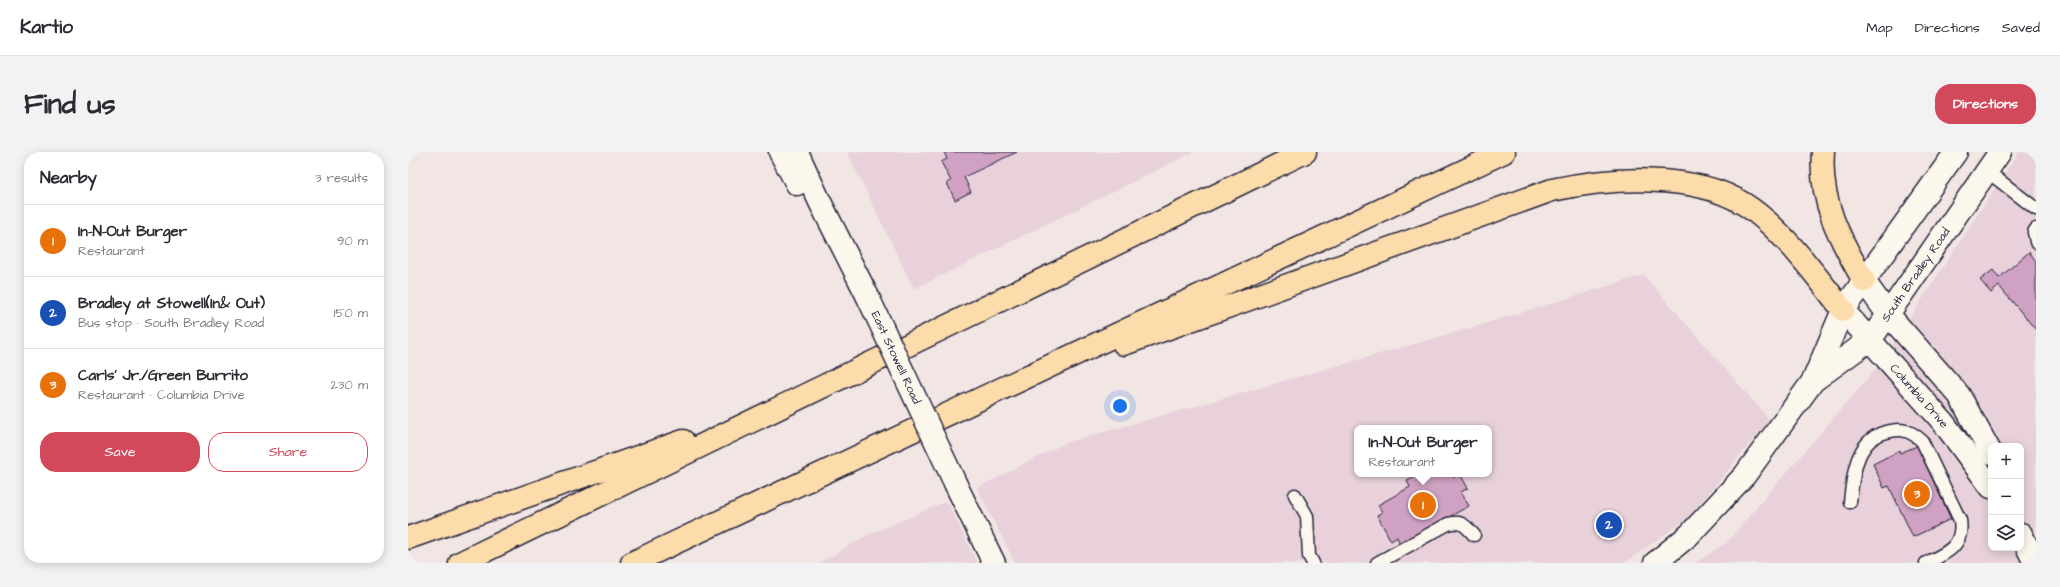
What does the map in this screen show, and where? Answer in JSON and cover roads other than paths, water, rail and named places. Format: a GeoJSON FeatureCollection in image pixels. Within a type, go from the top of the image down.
{"type":"FeatureCollection","features":[{"type":"Feature","properties":{"kind":"highway"},"geometry":{"type":"LineString","coordinates":[[460,563],[960,318],[1305,152]]}},
{"type":"Feature","properties":{"kind":"highway"},"geometry":{"type":"LineString","coordinates":[[632,563],[995,390],[1504,152]]}},
{"type":"Feature","properties":{"kind":"highway"},"geometry":{"type":"LineString","coordinates":[[1824,152],[1823,163],[1826,203],[1840,240],[1864,281]]}},
{"type":"Feature","properties":{"kind":"highway"},"geometry":{"type":"LineString","coordinates":[[995,390],[1552,190],[1582,184],[1664,181],[1706,187],[1744,204],[1772,227],[1843,310]]}},
{"type":"Feature","properties":{"kind":"highway"},"geometry":{"type":"LineString","coordinates":[[408,538],[782,406]]}},
{"type":"Feature","properties":{"kind":"main road"},"geometry":{"type":"LineString","coordinates":[[780,152],[796,183],[820,202]]}},
{"type":"Feature","properties":{"kind":"main road","name":"East Stowell Road"},"geometry":{"type":"LineString","coordinates":[[797,152],[820,202],[867,295],[994,563]]}},
{"type":"Feature","properties":{"kind":"main road","name":"South Bradley Road"},"geometry":{"type":"LineString","coordinates":[[1655,563],[1689,536],[1744,475],[1813,381],[1843,310],[1956,152]]}},
{"type":"Feature","properties":{"kind":"main road","name":"South Bradley Road"},"geometry":{"type":"LineString","coordinates":[[1813,381],[1871,339],[1887,313],[2000,152]]}},
{"type":"Feature","properties":{"kind":"main road"},"geometry":{"type":"LineString","coordinates":[[1864,281],[1887,313],[1958,395],[1988,448]]}},
{"type":"Feature","properties":{"kind":"main road","name":"Columbia Drive"},"geometry":{"type":"LineString","coordinates":[[1843,310],[1871,339],[1943,422],[1988,483]]}},
{"type":"Feature","properties":{"kind":"main road"},"geometry":{"type":"LineString","coordinates":[[2024,540],[2035,563]]}},
{"type":"Feature","properties":{"kind":"lane"},"geometry":{"type":"LineString","coordinates":[[1987,171],[2036,209]]}},
{"type":"Feature","properties":{"kind":"lane"},"geometry":{"type":"LineString","coordinates":[[2036,229],[2034,232],[2036,242]]}},
{"type":"Feature","properties":{"kind":"lane"},"geometry":{"type":"LineString","coordinates":[[1850,502],[1853,474],[1857,462],[1861,451],[1871,439],[1885,432],[1900,429],[1914,433],[1922,441],[1960,520],[1961,530],[1952,549],[1926,563]]}},
{"type":"Feature","properties":{"kind":"lane"},"geometry":{"type":"LineString","coordinates":[[1295,495],[1307,516],[1309,556],[1313,563]]}},
{"type":"Feature","properties":{"kind":"lane"},"geometry":{"type":"LineString","coordinates":[[1377,563],[1448,524],[1456,522],[1465,524],[1474,535]]}},
{"type":"Feature","properties":{"kind":"place","name":"Carls' Jr./Green Burrito"},"geometry":{"type":"Point","coordinates":[1917,494]}},
{"type":"Feature","properties":{"kind":"place","name":"In-N-Out Burger"},"geometry":{"type":"Point","coordinates":[1423,505]}},
{"type":"Feature","properties":{"kind":"place","name":"Bradley at Stowell(In& Out)"},"geometry":{"type":"Point","coordinates":[1609,525]}}]}
